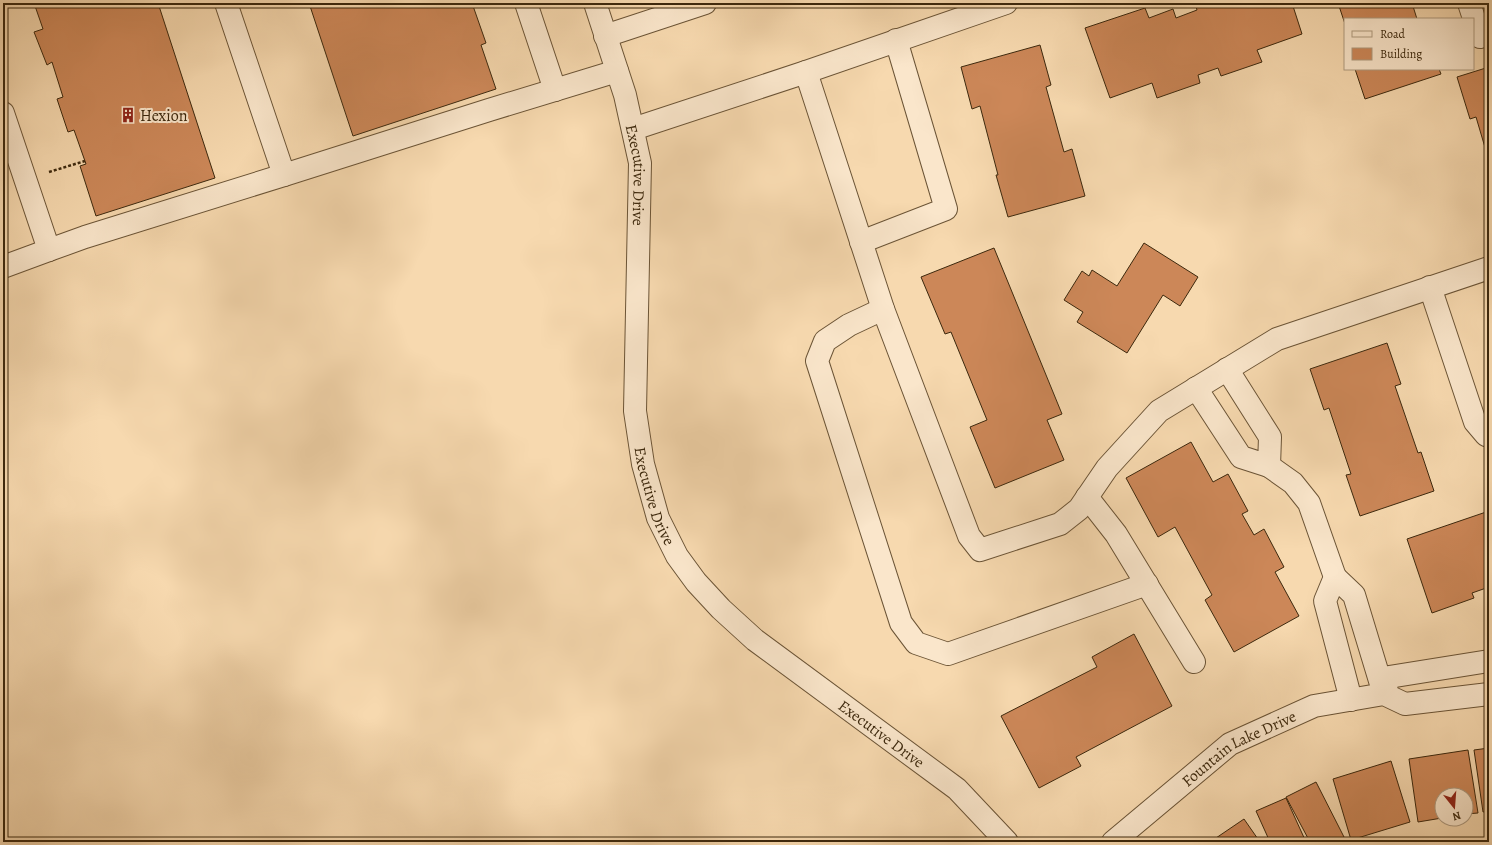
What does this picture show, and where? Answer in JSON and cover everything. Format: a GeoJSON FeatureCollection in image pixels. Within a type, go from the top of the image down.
{"type":"FeatureCollection","features":[{"type":"Feature","properties":{"kind":"street"},"geometry":{"type":"LineString","coordinates":[[226,3],[284,175]]}},
{"type":"Feature","properties":{"kind":"street"},"geometry":{"type":"LineString","coordinates":[[526,3],[555,90]]}},
{"type":"Feature","properties":{"kind":"street","name":"Executive Drive"},"geometry":{"type":"LineString","coordinates":[[595,3],[625,95],[640,163],[635,411],[643,464],[658,518],[677,556],[701,587],[721,609],[755,640],[957,789],[1006,842]]}},
{"type":"Feature","properties":{"kind":"street"},"geometry":{"type":"LineString","coordinates":[[606,36],[705,3]]}},
{"type":"Feature","properties":{"kind":"street"},"geometry":{"type":"LineString","coordinates":[[633,129],[806,72],[1006,3]]}},
{"type":"Feature","properties":{"kind":"street"},"geometry":{"type":"LineString","coordinates":[[1469,3],[1474,18]]}},
{"type":"Feature","properties":{"kind":"street"},"geometry":{"type":"LineString","coordinates":[[1474,18],[1480,37]]}},
{"type":"Feature","properties":{"kind":"street"},"geometry":{"type":"LineString","coordinates":[[861,242],[946,209],[896,40]]}},
{"type":"Feature","properties":{"kind":"street"},"geometry":{"type":"LineString","coordinates":[[3,267],[85,237],[617,71]]}},
{"type":"Feature","properties":{"kind":"street"},"geometry":{"type":"LineString","coordinates":[[806,72],[883,309],[969,536],[980,550],[1060,524],[1079,509],[1107,468],[1159,411],[1277,339],[1489,268]]}},
{"type":"Feature","properties":{"kind":"street"},"geometry":{"type":"LineString","coordinates":[[3,114],[49,250]]}},
{"type":"Feature","properties":{"kind":"street"},"geometry":{"type":"LineString","coordinates":[[1430,287],[1475,422],[1486,435],[1489,436]]}},
{"type":"Feature","properties":{"kind":"street"},"geometry":{"type":"LineString","coordinates":[[883,309],[849,325],[825,341],[817,361],[902,624],[916,643],[948,654],[1147,584]]}},
{"type":"Feature","properties":{"kind":"street"},"geometry":{"type":"LineString","coordinates":[[1228,369],[1270,437],[1270,466]]}},
{"type":"Feature","properties":{"kind":"street"},"geometry":{"type":"LineString","coordinates":[[1196,388],[1242,457],[1270,466],[1293,483],[1309,503],[1335,577],[1354,595],[1384,694],[1405,704],[1489,694]]}},
{"type":"Feature","properties":{"kind":"street"},"geometry":{"type":"LineString","coordinates":[[1087,497],[1116,534],[1194,662]]}},
{"type":"Feature","properties":{"kind":"street"},"geometry":{"type":"LineString","coordinates":[[1335,577],[1325,601],[1351,700]]}},
{"type":"Feature","properties":{"kind":"street"},"geometry":{"type":"LineString","coordinates":[[1384,694],[1389,677],[1489,661]]}},
{"type":"Feature","properties":{"kind":"street","name":"Fountain Lake Drive"},"geometry":{"type":"LineString","coordinates":[[1113,842],[1230,744],[1314,706],[1384,694]]}},
{"type":"Feature","properties":{"kind":"path"},"geometry":{"type":"LineString","coordinates":[[25,179],[85,161]]}},
{"type":"Feature","properties":{"kind":"building","name":"Hexion"},"geometry":{"type":"Polygon","coordinates":[[[34,3],[158,3],[215,178],[96,216],[80,166],[86,164],[74,130],[68,132],[57,99],[63,97],[52,62],[47,65],[34,32],[43,29],[34,3]]]}},
{"type":"Feature","properties":{"kind":"building"},"geometry":{"type":"Polygon","coordinates":[[[309,3],[472,3],[486,43],[481,45],[496,89],[353,136],[309,3]]]}},
{"type":"Feature","properties":{"kind":"building"},"geometry":{"type":"Polygon","coordinates":[[[1195,3],[1292,3],[1302,34],[1257,50],[1262,62],[1221,76],[1218,68],[1198,75],[1200,83],[1157,98],[1152,83],[1110,98],[1085,28],[1145,8],[1149,18],[1173,9],[1176,18],[1197,10],[1195,3]]]}},
{"type":"Feature","properties":{"kind":"building"},"geometry":{"type":"Polygon","coordinates":[[[1338,3],[1412,3],[1417,18],[1344,18],[1344,21],[1338,3]]]}},
{"type":"Feature","properties":{"kind":"building"},"geometry":{"type":"Polygon","coordinates":[[[1040,45],[1051,85],[1046,87],[1064,152],[1072,149],[1085,196],[1008,217],[996,175],[998,175],[980,106],[972,109],[961,67],[1040,45]]]}},
{"type":"Feature","properties":{"kind":"building"},"geometry":{"type":"Polygon","coordinates":[[[1489,67],[1489,161],[1476,117],[1470,119],[1457,77],[1489,67]]]}},
{"type":"Feature","properties":{"kind":"building"},"geometry":{"type":"Polygon","coordinates":[[[1355,70],[1439,70],[1441,74],[1365,99],[1355,70]]]}},
{"type":"Feature","properties":{"kind":"building"},"geometry":{"type":"Polygon","coordinates":[[[1144,243],[1198,277],[1180,306],[1163,295],[1127,353],[1077,322],[1083,312],[1064,300],[1082,271],[1089,276],[1092,270],[1117,286],[1144,243]]]}},
{"type":"Feature","properties":{"kind":"building"},"geometry":{"type":"Polygon","coordinates":[[[994,248],[1062,414],[1047,420],[1064,460],[995,488],[970,427],[987,420],[951,332],[945,334],[921,277],[994,248]]]}},
{"type":"Feature","properties":{"kind":"building"},"geometry":{"type":"Polygon","coordinates":[[[1387,343],[1401,384],[1395,386],[1418,453],[1421,452],[1434,491],[1360,516],[1346,475],[1351,474],[1329,408],[1324,410],[1310,369],[1387,343]]]}},
{"type":"Feature","properties":{"kind":"building"},"geometry":{"type":"Polygon","coordinates":[[[1191,442],[1213,482],[1228,474],[1248,511],[1242,514],[1254,535],[1264,529],[1284,567],[1275,572],[1299,616],[1234,652],[1205,600],[1212,595],[1175,527],[1158,537],[1126,478],[1191,442]]]}},
{"type":"Feature","properties":{"kind":"building"},"geometry":{"type":"Polygon","coordinates":[[[1489,511],[1489,587],[1472,593],[1474,598],[1432,613],[1407,539],[1489,511]]]}},
{"type":"Feature","properties":{"kind":"building"},"geometry":{"type":"Polygon","coordinates":[[[1134,634],[1172,706],[1076,757],[1081,766],[1039,788],[1001,716],[1097,667],[1092,657],[1134,634]]]}},
{"type":"Feature","properties":{"kind":"building"},"geometry":{"type":"Polygon","coordinates":[[[1489,748],[1489,811],[1483,812],[1474,750],[1489,748]]]}},
{"type":"Feature","properties":{"kind":"building"},"geometry":{"type":"Polygon","coordinates":[[[1468,750],[1474,787],[1434,787],[1434,819],[1418,822],[1409,759],[1468,750]]]}},
{"type":"Feature","properties":{"kind":"building"},"geometry":{"type":"Polygon","coordinates":[[[1391,761],[1410,822],[1351,840],[1333,779],[1391,761]]]}},
{"type":"Feature","properties":{"kind":"building"},"geometry":{"type":"Polygon","coordinates":[[[1316,782],[1344,837],[1334,842],[1310,842],[1286,797],[1316,782]]]}},
{"type":"Feature","properties":{"kind":"building"},"geometry":{"type":"Polygon","coordinates":[[[1474,788],[1478,813],[1474,813],[1474,788]]]}},
{"type":"Feature","properties":{"kind":"building"},"geometry":{"type":"Polygon","coordinates":[[[1286,798],[1306,842],[1270,842],[1256,811],[1286,798]]]}},
{"type":"Feature","properties":{"kind":"building"},"geometry":{"type":"Polygon","coordinates":[[[1244,819],[1260,842],[1219,842],[1216,838],[1244,819]]]}},
{"type":"Feature","properties":{"kind":"place","name":"Hexion"},"geometry":{"type":"Point","coordinates":[128,115]}}]}
